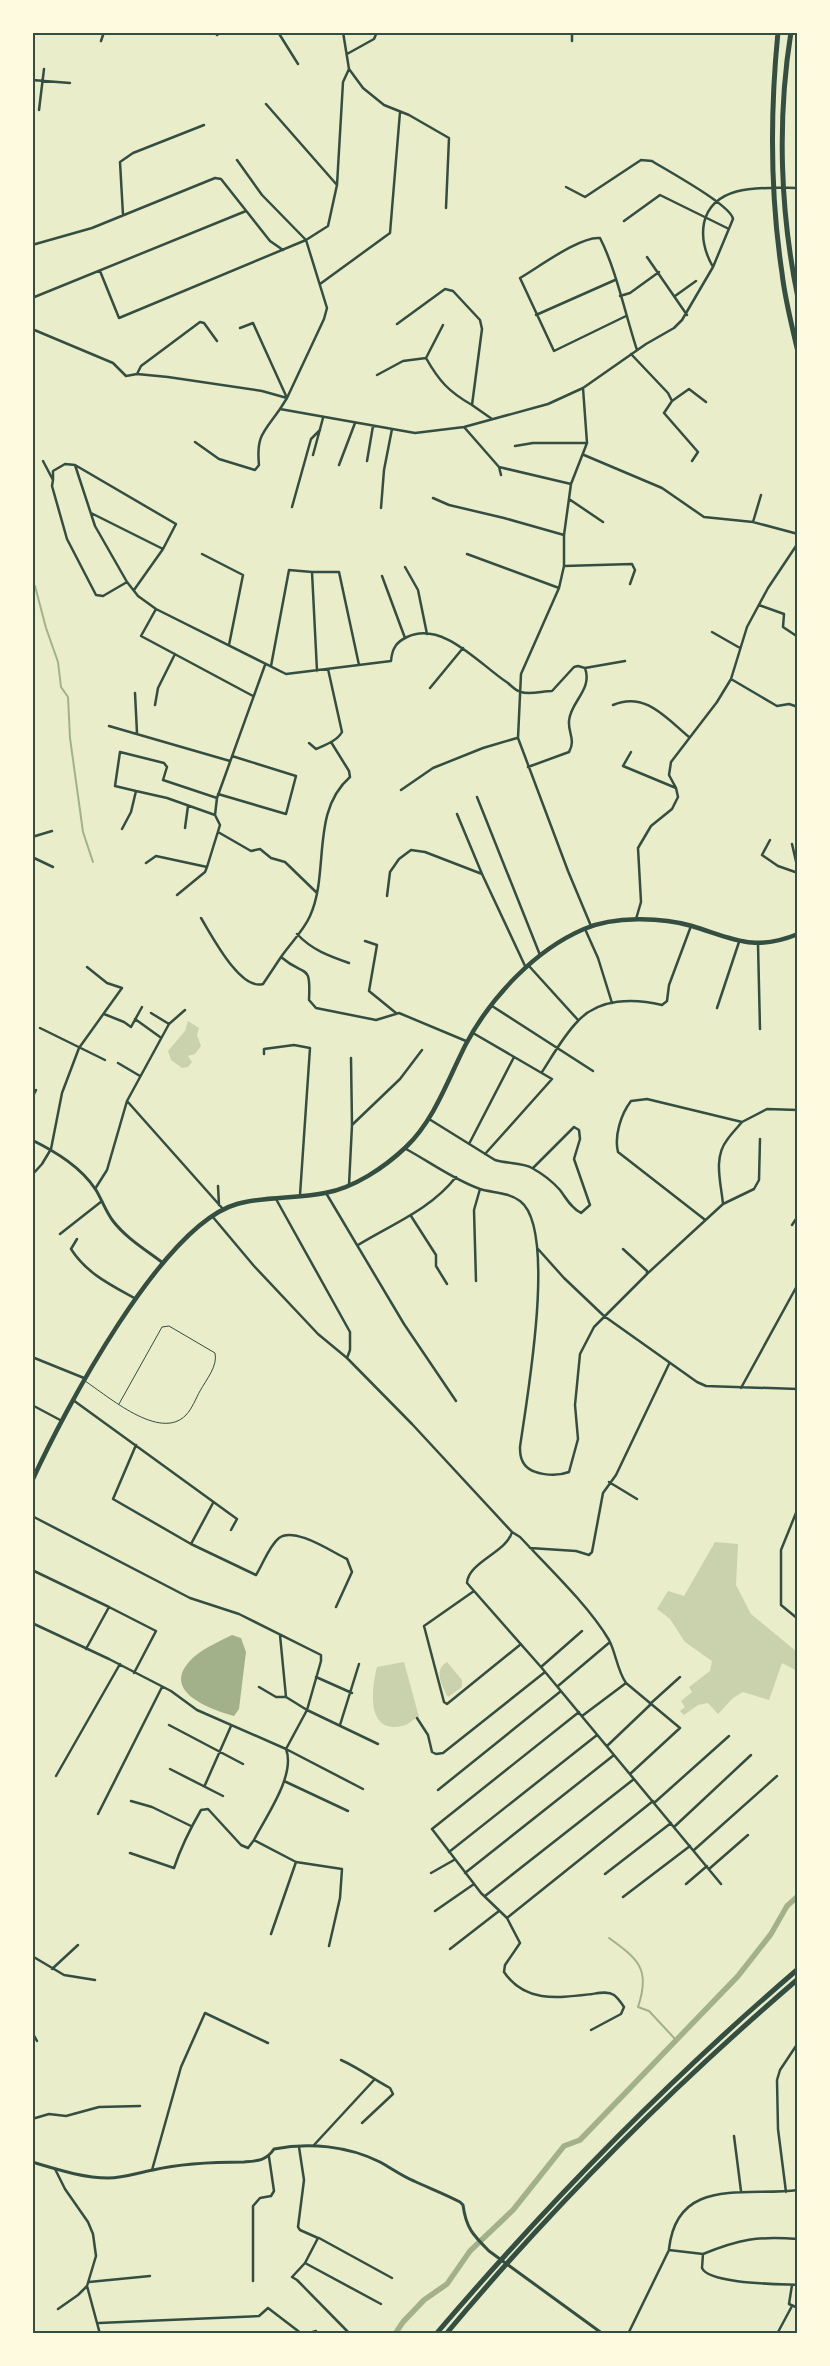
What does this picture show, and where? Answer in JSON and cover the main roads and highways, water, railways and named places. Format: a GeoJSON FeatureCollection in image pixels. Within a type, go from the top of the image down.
{"type":"FeatureCollection","features":[{"type":"Feature","properties":{"kind":"highway"},"geometry":{"type":"LineString","coordinates":[[778,32],[772,110],[773,194],[782,274],[798,352]]}},
{"type":"Feature","properties":{"kind":"highway"},"geometry":{"type":"LineString","coordinates":[[791,32],[785,94],[783,177],[790,254],[798,298]]}},
{"type":"Feature","properties":{"kind":"highway"},"geometry":{"type":"LineString","coordinates":[[436,2334],[542,2214],[632,2121],[704,2051],[798,1969]]}},
{"type":"Feature","properties":{"kind":"highway"},"geometry":{"type":"LineString","coordinates":[[446,2334],[528,2240],[607,2156],[698,2068],[798,1979]]}},
{"type":"Feature","properties":{"kind":"main road"},"geometry":{"type":"LineString","coordinates":[[32,1481],[73,1400],[136,1299],[163,1263],[194,1228],[212,1215],[237,1204],[326,1193],[349,1185],[382,1166],[405,1148],[429,1119],[473,1033],[492,1006],[540,955],[585,928],[636,919],[654,919],[691,926],[739,942],[758,944],[783,940],[798,934]]}},
{"type":"Feature","properties":{"kind":"waterway"},"geometry":{"type":"LineString","coordinates":[[32,586],[35,586],[46,628],[58,662],[61,687],[68,697],[70,738],[83,832],[93,862]]}},
{"type":"Feature","properties":{"kind":"waterway"},"geometry":{"type":"LineString","coordinates":[[395,2334],[403,2322],[424,2300],[447,2284],[470,2251],[513,2210],[564,2146],[580,2140],[738,1976],[771,1934],[787,1906],[798,1896]]}},
{"type":"Feature","properties":{"kind":"waterway"},"geometry":{"type":"LineString","coordinates":[[609,1938],[628,1952],[639,1966],[643,1983],[638,2007],[649,2011],[676,2040]]}}]}
